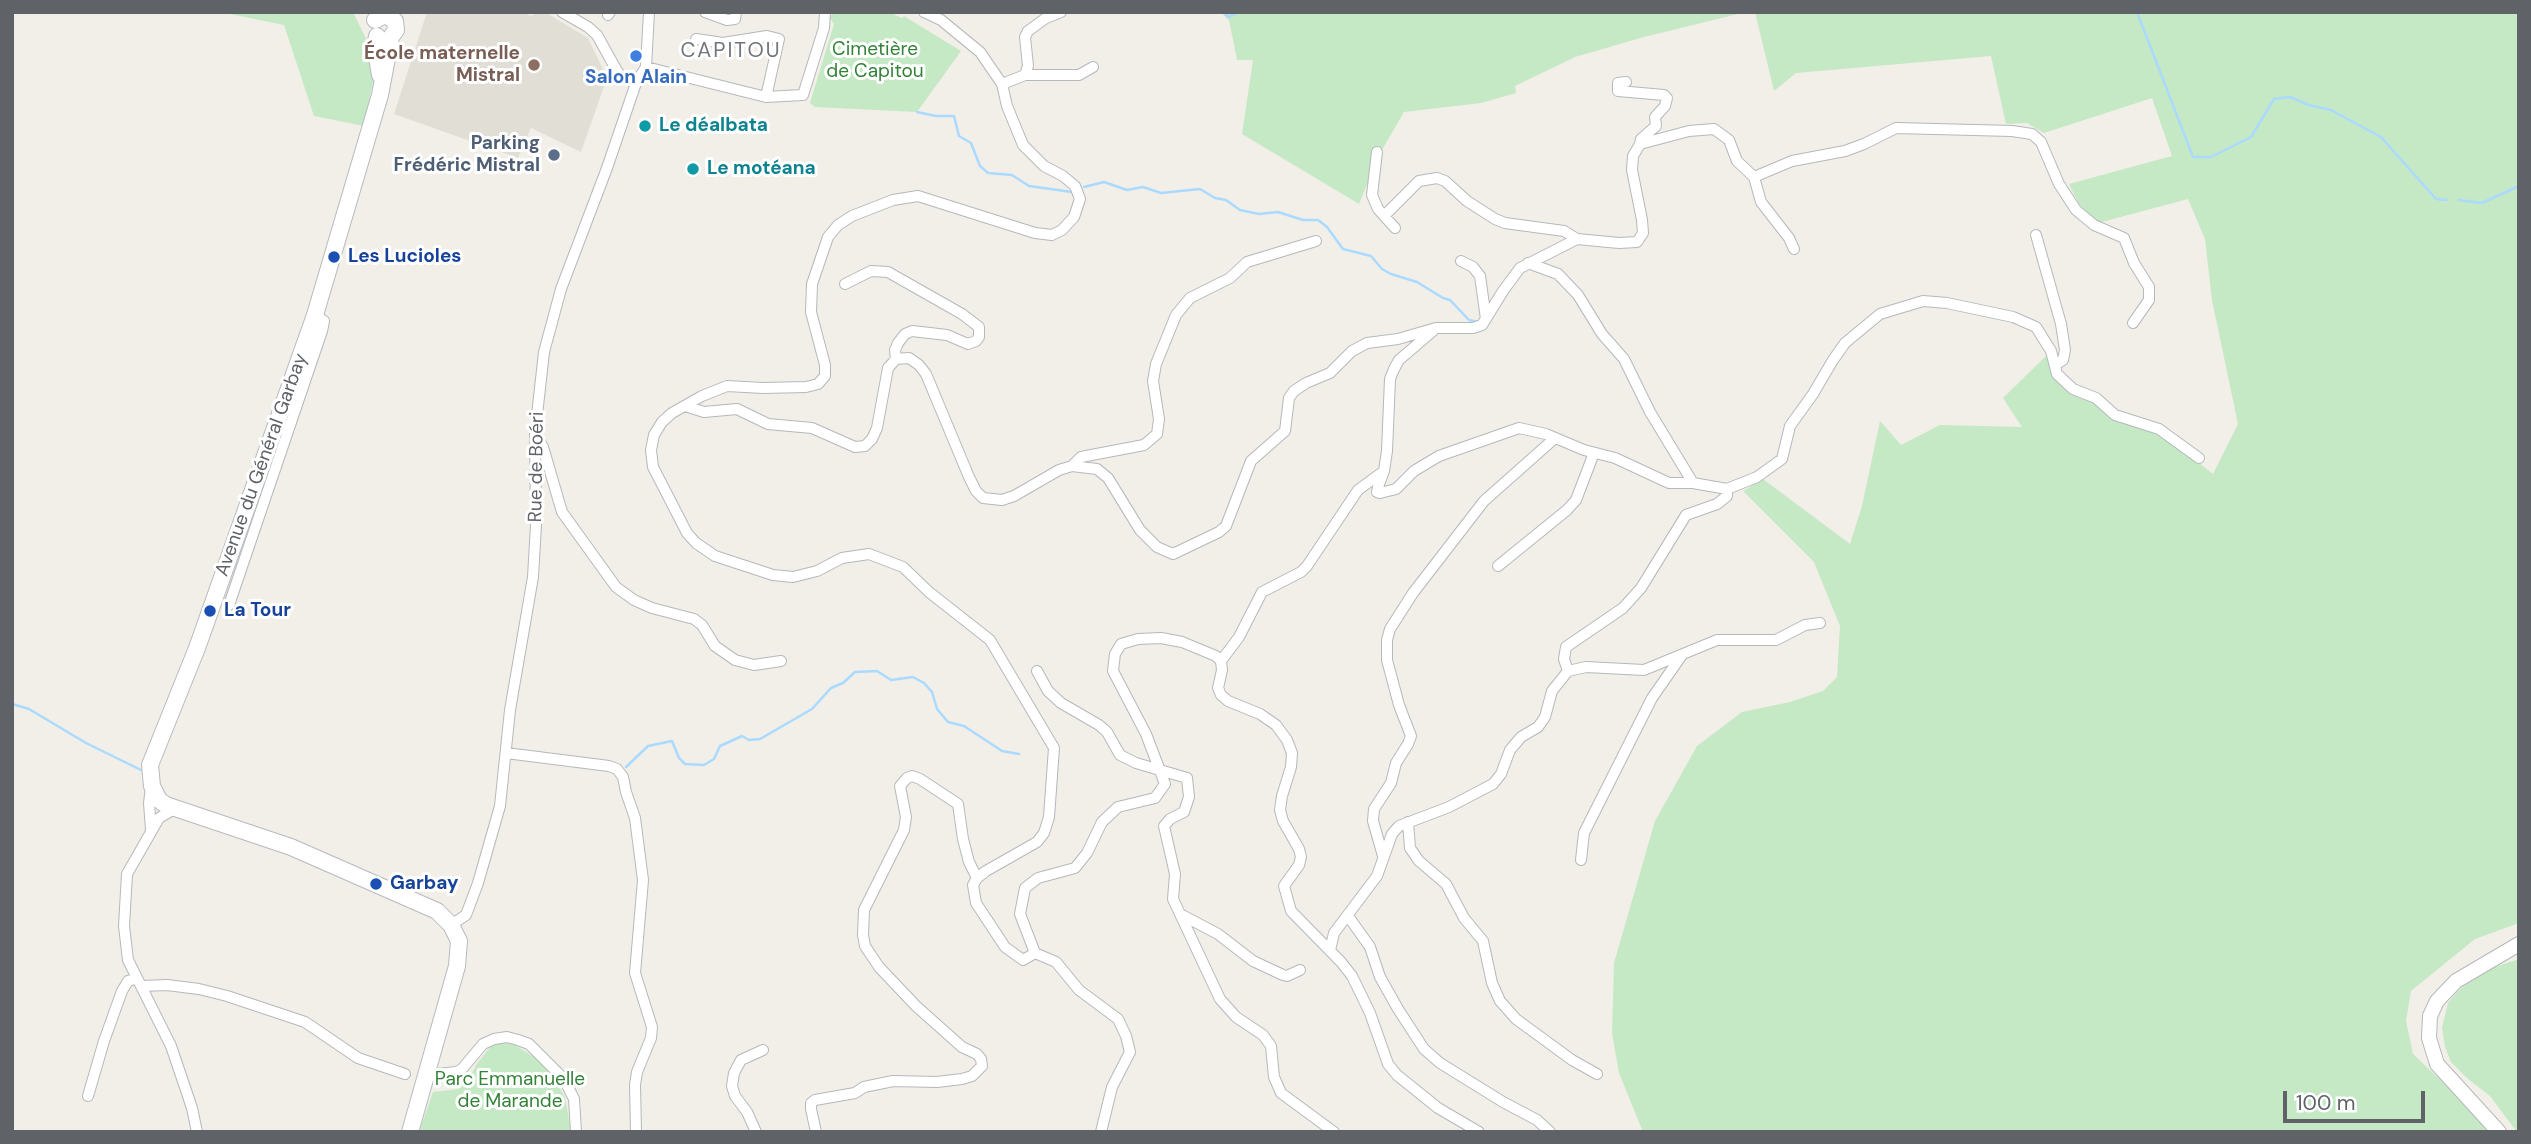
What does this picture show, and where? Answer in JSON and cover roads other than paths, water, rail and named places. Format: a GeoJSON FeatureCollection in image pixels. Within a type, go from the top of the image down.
{"type":"FeatureCollection","features":[{"type":"Feature","properties":{"kind":"main road","name":"Avenue du Général Garbay"},"geometry":{"type":"LineString","coordinates":[[152,786],[150,765],[197,648],[315,315],[380,95],[379,60],[375,47],[384,23]]}},
{"type":"Feature","properties":{"kind":"main road"},"geometry":{"type":"LineString","coordinates":[[152,786],[159,800],[174,809],[291,847],[437,911],[451,925],[459,941],[457,966],[410,1132]]}},
{"type":"Feature","properties":{"kind":"street"},"geometry":{"type":"LineString","coordinates":[[562,12],[597,35],[617,71],[623,78],[636,83]]}},
{"type":"Feature","properties":{"kind":"street","name":"Rue de Boéri"},"geometry":{"type":"LineString","coordinates":[[451,925],[466,915],[500,806],[510,710],[533,577],[536,525],[535,439],[544,352],[561,289],[636,83],[646,67],[649,12]]}},
{"type":"Feature","properties":{"kind":"street"},"geometry":{"type":"LineString","coordinates":[[705,12],[727,20],[735,19],[736,12]]}},
{"type":"Feature","properties":{"kind":"street"},"geometry":{"type":"LineString","coordinates":[[646,67],[766,97],[803,95],[824,28],[825,12]]}},
{"type":"Feature","properties":{"kind":"street"},"geometry":{"type":"LineString","coordinates":[[924,12],[941,20],[979,52],[1002,84],[1007,106],[1023,145],[1044,166],[1075,186],[1080,199],[1078,208],[1062,230],[1052,234],[1035,233],[918,196],[893,200],[852,216],[838,225],[828,237],[812,284],[811,312],[825,365],[825,376],[818,384],[806,387],[727,386],[685,406],[662,422],[654,435],[651,450],[653,467],[687,533],[696,544],[715,556],[773,575],[793,577],[817,571],[842,558],[869,554],[904,567],[929,592],[990,640],[1054,748],[1049,817],[1044,833],[1037,842],[977,878],[973,885],[975,903],[1005,947],[1023,960],[1035,953]]}},
{"type":"Feature","properties":{"kind":"street"},"geometry":{"type":"LineString","coordinates":[[1025,75],[1028,66],[1025,37],[1028,30],[1046,18],[1062,12]]}},
{"type":"Feature","properties":{"kind":"street"},"geometry":{"type":"LineString","coordinates":[[696,39],[723,43],[767,36],[779,39],[766,97]]}},
{"type":"Feature","properties":{"kind":"street"},"geometry":{"type":"LineString","coordinates":[[1002,84],[1025,75],[1079,75],[1093,67]]}},
{"type":"Feature","properties":{"kind":"street"},"geometry":{"type":"LineString","coordinates":[[1384,216],[1410,187],[1431,177],[1446,181],[1467,201],[1495,219],[1564,231],[1577,239],[1632,244],[1641,238],[1642,220],[1632,170],[1633,156],[1642,139],[1656,126],[1655,117],[1665,106],[1667,98],[1664,95],[1618,91],[1618,83],[1626,82]]}},
{"type":"Feature","properties":{"kind":"street"},"geometry":{"type":"LineString","coordinates":[[1754,177],[1792,161],[1864,145],[1896,128],[2012,131],[2032,134],[2041,142],[2059,184],[2076,210],[2094,225],[2124,238],[2134,263],[2149,287],[2149,300],[2133,323]]}},
{"type":"Feature","properties":{"kind":"street"},"geometry":{"type":"LineString","coordinates":[[1640,145],[1689,131],[1714,129],[1729,140],[1737,161],[1754,177],[1761,202],[1789,238],[1794,249]]}},
{"type":"Feature","properties":{"kind":"street"},"geometry":{"type":"LineString","coordinates":[[1377,152],[1372,195],[1378,209],[1395,228]]}},
{"type":"Feature","properties":{"kind":"street"},"geometry":{"type":"LineString","coordinates":[[2036,235],[2050,280],[2065,350],[2063,360],[2055,365]]}},
{"type":"Feature","properties":{"kind":"street"},"geometry":{"type":"LineString","coordinates":[[685,406],[704,412],[722,408],[737,409],[768,424],[812,428],[855,447],[865,446],[877,428],[888,368],[896,359],[909,358],[926,374],[969,477],[983,498],[1002,500],[1014,496],[1059,470],[1072,466],[1097,470],[1108,478],[1140,530],[1157,547],[1173,554],[1226,526],[1251,461],[1285,431],[1288,424],[1287,405],[1294,391],[1331,373],[1345,357],[1359,347],[1436,328],[1474,328],[1482,325],[1512,277],[1528,263],[1577,239]]}},
{"type":"Feature","properties":{"kind":"street"},"geometry":{"type":"LineString","coordinates":[[1072,466],[1081,457],[1144,445],[1157,434],[1159,419],[1153,381],[1156,364],[1177,315],[1191,298],[1230,278],[1247,262],[1317,241]]}},
{"type":"Feature","properties":{"kind":"street"},"geometry":{"type":"LineString","coordinates":[[1461,261],[1473,267],[1480,276],[1486,318]]}},
{"type":"Feature","properties":{"kind":"street"},"geometry":{"type":"LineString","coordinates":[[1528,263],[1558,274],[1578,295],[1602,334],[1624,359],[1650,412],[1693,483]]}},
{"type":"Feature","properties":{"kind":"street"},"geometry":{"type":"LineString","coordinates":[[845,284],[865,273],[882,270],[962,314],[979,327],[979,337],[968,344],[947,335],[912,331],[905,334],[898,343],[895,350],[896,359]]}},
{"type":"Feature","properties":{"kind":"street"},"geometry":{"type":"LineString","coordinates":[[1436,328],[1399,360],[1390,379],[1387,451],[1377,492],[1396,489],[1414,471],[1439,456],[1519,428],[1615,458],[1669,483],[1693,483],[1727,489],[1757,477],[1782,459],[1790,426],[1845,343],[1880,314],[1923,301],[1947,303],[2013,317],[2036,327],[2051,351],[2057,374],[2073,389],[2096,398],[2115,415],[2159,429],[2199,458]]}},
{"type":"Feature","properties":{"kind":"street"},"geometry":{"type":"LineString","coordinates":[[229,605],[322,331],[324,321],[315,315]]}},
{"type":"Feature","properties":{"kind":"street"},"geometry":{"type":"LineString","coordinates":[[1384,858],[1373,821],[1374,809],[1391,783],[1393,769],[1411,736],[1399,705],[1387,660],[1390,629],[1413,593],[1484,501],[1555,438]]}},
{"type":"Feature","properties":{"kind":"street"},"geometry":{"type":"LineString","coordinates":[[535,439],[538,439],[542,447],[562,513],[616,587],[634,600],[652,608],[694,619],[702,625],[715,646],[735,660],[754,665],[781,661]]}},
{"type":"Feature","properties":{"kind":"street"},"geometry":{"type":"LineString","coordinates":[[1499,566],[1576,500],[1594,453]]}},
{"type":"Feature","properties":{"kind":"street"},"geometry":{"type":"LineString","coordinates":[[1221,661],[1239,638],[1262,592],[1301,572],[1358,490],[1384,471]]}},
{"type":"Feature","properties":{"kind":"street"},"geometry":{"type":"LineString","coordinates":[[1568,671],[1564,659],[1566,646],[1623,608],[1641,587],[1686,515],[1717,504],[1727,496],[1727,489]]}},
{"type":"Feature","properties":{"kind":"street"},"geometry":{"type":"LineString","coordinates":[[1330,950],[1334,933],[1377,876],[1392,834],[1399,826],[1449,807],[1493,784],[1501,774],[1510,750],[1521,737],[1538,727],[1545,717],[1552,691],[1568,671],[1586,667],[1644,670],[1717,640],[1776,640],[1805,625],[1820,623]]}},
{"type":"Feature","properties":{"kind":"street"},"geometry":{"type":"LineString","coordinates":[[1101,1132],[1112,1087],[1130,1052],[1126,1036],[1118,1019],[1079,990],[1056,962],[1035,953],[1020,914],[1025,888],[1038,878],[1075,868],[1087,853],[1102,821],[1118,807],[1155,797],[1165,784],[1146,734],[1113,671],[1115,654],[1121,644],[1138,639],[1161,638],[1182,642],[1216,656],[1221,661],[1218,688],[1221,695],[1228,701],[1260,714],[1276,725],[1287,740],[1292,753],[1291,768],[1280,810],[1301,857],[1299,865],[1284,886],[1291,911],[1352,976],[1370,1013],[1388,1064],[1397,1075],[1438,1108],[1479,1132]]}},
{"type":"Feature","properties":{"kind":"street"},"geometry":{"type":"LineString","coordinates":[[1581,860],[1584,833],[1652,698],[1682,655]]}},
{"type":"Feature","properties":{"kind":"street"},"geometry":{"type":"LineString","coordinates":[[1037,671],[1048,691],[1061,703],[1107,732],[1120,755],[1187,778],[1189,797],[1184,812],[1170,819],[1164,826],[1175,874],[1173,900],[1220,999],[1236,1017],[1263,1035],[1270,1046],[1274,1077],[1281,1093],[1334,1132]]}},
{"type":"Feature","properties":{"kind":"street"},"geometry":{"type":"LineString","coordinates":[[506,753],[609,766],[624,776],[626,792],[635,818],[643,880],[635,973],[652,1027],[651,1038],[637,1072],[635,1085],[636,1132]]}},
{"type":"Feature","properties":{"kind":"street"},"geometry":{"type":"LineString","coordinates":[[816,1132],[811,1109],[811,1103],[815,1100],[855,1093],[864,1087],[893,1081],[937,1082],[962,1079],[979,1070],[982,1062],[976,1054],[962,1047],[916,1006],[880,967],[866,946],[863,935],[864,911],[904,830],[906,817],[900,786],[907,778],[912,776],[920,779],[958,804],[963,839],[969,862],[977,878]]}},
{"type":"Feature","properties":{"kind":"street"},"geometry":{"type":"LineString","coordinates":[[151,830],[149,803],[152,786]]}},
{"type":"Feature","properties":{"kind":"street"},"geometry":{"type":"LineString","coordinates":[[174,809],[159,818],[127,874],[124,926],[128,960],[171,1046],[192,1108],[197,1132]]}},
{"type":"Feature","properties":{"kind":"street"},"geometry":{"type":"LineString","coordinates":[[1408,822],[1410,848],[1419,861],[1446,884],[1464,918],[1483,941],[1492,983],[1500,1001],[1516,1019],[1572,1060],[1597,1074]]}},
{"type":"Feature","properties":{"kind":"street"},"geometry":{"type":"LineString","coordinates":[[1180,914],[1218,934],[1253,961],[1283,975],[1300,970]]}},
{"type":"Feature","properties":{"kind":"street"},"geometry":{"type":"LineString","coordinates":[[1348,916],[1370,947],[1380,977],[1424,1049],[1440,1063],[1537,1120],[1550,1132]]}},
{"type":"Feature","properties":{"kind":"street"},"geometry":{"type":"LineString","coordinates":[[2499,1132],[2437,1064],[2428,1038],[2430,1016],[2437,1001],[2456,981],[2519,944]]}},
{"type":"Feature","properties":{"kind":"street"},"geometry":{"type":"LineString","coordinates":[[88,1097],[104,1041],[128,981],[177,986],[227,996],[305,1022],[358,1058],[405,1074]]}},
{"type":"Feature","properties":{"kind":"street"},"geometry":{"type":"LineString","coordinates":[[428,1072],[456,1072],[462,1069],[483,1044],[494,1039],[507,1037],[529,1044],[565,1079],[573,1099],[576,1132]]}},
{"type":"Feature","properties":{"kind":"street"},"geometry":{"type":"LineString","coordinates":[[756,1132],[732,1086],[734,1073],[741,1060],[763,1050]]}},
{"type":"Feature","properties":{"kind":"waterway"},"geometry":{"type":"LineString","coordinates":[[1223,12],[1228,17],[1239,12]]}},
{"type":"Feature","properties":{"kind":"waterway"},"geometry":{"type":"LineString","coordinates":[[2137,12],[2193,157],[2211,157],[2251,137],[2274,99],[2290,97],[2331,110],[2381,137],[2436,199],[2447,200]]}},
{"type":"Feature","properties":{"kind":"waterway"},"geometry":{"type":"LineString","coordinates":[[917,112],[954,116],[959,136],[971,143],[980,166],[988,173],[1012,175],[1029,186],[1072,192]]}},
{"type":"Feature","properties":{"kind":"waterway"},"geometry":{"type":"LineString","coordinates":[[1084,187],[1104,182],[1127,190],[1143,187],[1161,193],[1200,189],[1215,198],[1226,200],[1240,210],[1259,214],[1278,212],[1303,220],[1318,220],[1327,227],[1343,249],[1371,256],[1382,269],[1417,282],[1450,300],[1469,320],[1478,322]]}},
{"type":"Feature","properties":{"kind":"waterway"},"geometry":{"type":"LineString","coordinates":[[2459,200],[2482,203],[2519,186]]}},
{"type":"Feature","properties":{"kind":"waterway"},"geometry":{"type":"LineString","coordinates":[[626,767],[648,746],[672,741],[679,758],[685,764],[704,765],[714,759],[720,746],[742,736],[749,740],[760,739],[812,709],[831,688],[843,683],[855,672],[877,671],[891,680],[913,677],[924,683],[932,692],[937,709],[948,722],[964,726],[1002,751],[1019,754]]}},
{"type":"Feature","properties":{"kind":"waterway"},"geometry":{"type":"LineString","coordinates":[[12,704],[29,709],[86,743],[141,770]]}},
{"type":"Feature","properties":{"kind":"place","name":"Salon Alain"},"geometry":{"type":"Point","coordinates":[636,56]}},
{"type":"Feature","properties":{"kind":"place","name":"École maternelle Mistral"},"geometry":{"type":"Point","coordinates":[534,65]}},
{"type":"Feature","properties":{"kind":"place","name":"Le déalbata"},"geometry":{"type":"Point","coordinates":[645,126]}},
{"type":"Feature","properties":{"kind":"place","name":"Parking Frédéric Mistral"},"geometry":{"type":"Point","coordinates":[554,155]}},
{"type":"Feature","properties":{"kind":"place","name":"Le motéana"},"geometry":{"type":"Point","coordinates":[693,169]}},
{"type":"Feature","properties":{"kind":"place","name":"Les Lucioles"},"geometry":{"type":"Point","coordinates":[334,257]}},
{"type":"Feature","properties":{"kind":"place","name":"La Tour"},"geometry":{"type":"Point","coordinates":[210,611]}},
{"type":"Feature","properties":{"kind":"place","name":"Garbay"},"geometry":{"type":"Point","coordinates":[376,884]}},
{"type":"Feature","properties":{"kind":"district","name":"CAPITOU"},"geometry":{"type":"Point","coordinates":[731,51]}},
{"type":"Feature","properties":{"kind":"park label","name":"Cimetière de Capitou"},"geometry":{"type":"Point","coordinates":[875,61]}},
{"type":"Feature","properties":{"kind":"park label","name":"Parc Emmanuelle de Marande"},"geometry":{"type":"Point","coordinates":[510,1091]}}]}
